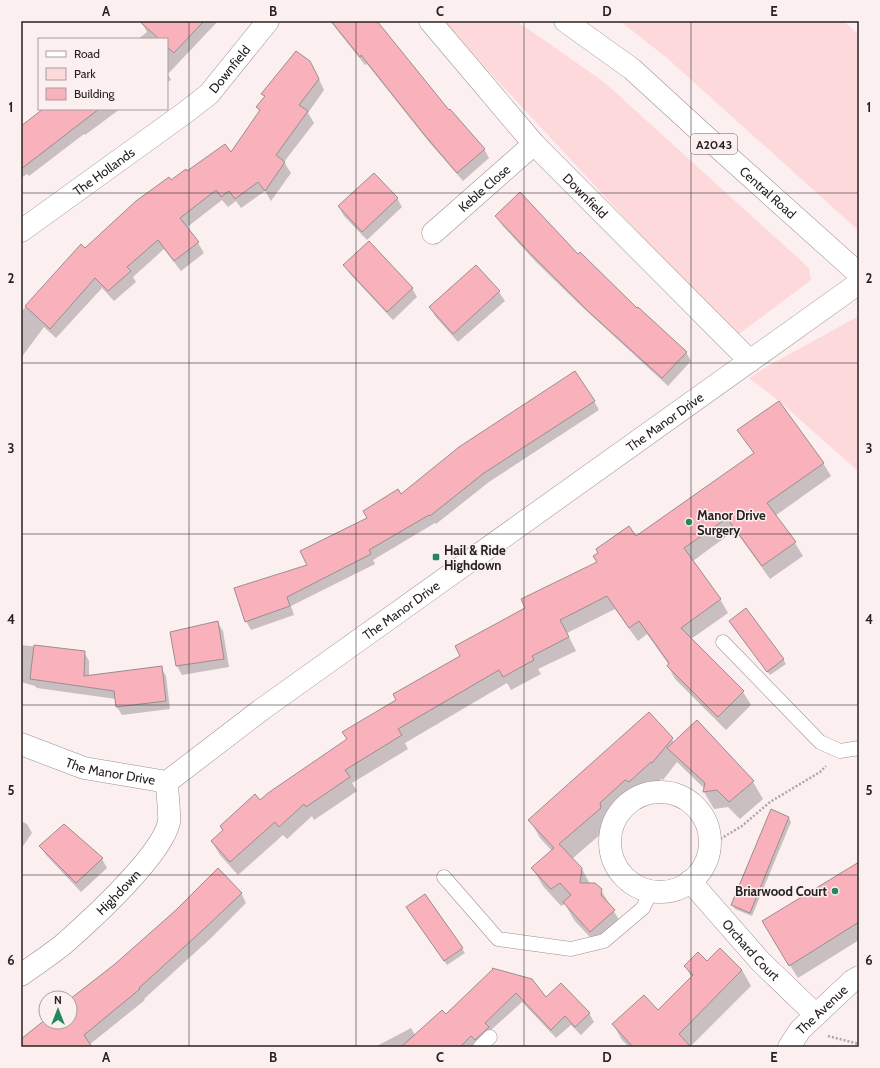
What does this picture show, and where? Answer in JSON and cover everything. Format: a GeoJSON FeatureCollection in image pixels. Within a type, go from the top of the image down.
{"type":"FeatureCollection","features":[{"type":"Feature","properties":{"kind":"street","name":"Downfield"},"geometry":{"type":"LineString","coordinates":[[186,112],[209,94],[268,21]]}},
{"type":"Feature","properties":{"kind":"street","name":"Downfield"},"geometry":{"type":"LineString","coordinates":[[430,21],[534,144],[750,362]]}},
{"type":"Feature","properties":{"kind":"street","name":"Central Road"},"geometry":{"type":"LineString","coordinates":[[565,21],[632,69],[702,134],[859,274]]}},
{"type":"Feature","properties":{"kind":"street","name":"The Hollands"},"geometry":{"type":"LineString","coordinates":[[21,231],[186,112]]}},
{"type":"Feature","properties":{"kind":"street","name":"Keble Close"},"geometry":{"type":"LineString","coordinates":[[433,233],[534,144]]}},
{"type":"Feature","properties":{"kind":"street","name":"The Manor Drive"},"geometry":{"type":"LineString","coordinates":[[21,744],[84,768],[167,782],[261,710],[859,283]]}},
{"type":"Feature","properties":{"kind":"street","name":"Highdown"},"geometry":{"type":"LineString","coordinates":[[21,974],[65,943],[124,887],[147,860],[161,840],[169,822],[167,782]]}},
{"type":"Feature","properties":{"kind":"street"},"geometry":{"type":"LineString","coordinates":[[657,792],[674,794],[689,801],[701,813],[708,828],[710,845],[706,861],[697,876],[690,881],[684,886],[668,891],[651,891],[636,886],[623,876],[614,863],[610,847],[611,831],[617,816],[627,804],[641,796],[657,792]]}},
{"type":"Feature","properties":{"kind":"street","name":"Orchard Court"},"geometry":{"type":"LineString","coordinates":[[690,881],[760,961],[816,1015]]}},
{"type":"Feature","properties":{"kind":"street","name":"The Avenue"},"geometry":{"type":"LineString","coordinates":[[789,1047],[800,1030],[852,981],[859,977]]}},
{"type":"Feature","properties":{"kind":"lane"},"geometry":{"type":"LineString","coordinates":[[723,642],[820,742],[840,751],[859,748]]}},
{"type":"Feature","properties":{"kind":"lane"},"geometry":{"type":"LineString","coordinates":[[444,877],[498,939],[571,949],[604,941],[643,908],[651,891]]}},
{"type":"Feature","properties":{"kind":"path"},"geometry":{"type":"LineString","coordinates":[[710,845],[742,826],[770,802],[820,772],[840,751]]}},
{"type":"Feature","properties":{"kind":"green space"},"geometry":{"type":"Polygon","coordinates":[[[445,21],[516,21],[604,82],[809,268],[811,280],[735,337],[482,64],[445,21]]]}},
{"type":"Feature","properties":{"kind":"green space"},"geometry":{"type":"Polygon","coordinates":[[[620,21],[844,21],[859,35],[859,231],[667,58],[620,21]]]}},
{"type":"Feature","properties":{"kind":"green space"},"geometry":{"type":"Polygon","coordinates":[[[859,316],[859,472],[779,401],[749,378],[766,367],[859,316]]]}},
{"type":"Feature","properties":{"kind":"building"},"geometry":{"type":"Polygon","coordinates":[[[139,21],[204,21],[174,53],[168,48],[168,38],[158,38],[139,21]]]}},
{"type":"Feature","properties":{"kind":"building"},"geometry":{"type":"Polygon","coordinates":[[[331,21],[377,21],[449,110],[450,109],[485,149],[457,173],[361,55],[360,57],[331,21]]]}},
{"type":"Feature","properties":{"kind":"building"},"geometry":{"type":"Polygon","coordinates":[[[296,51],[310,61],[319,79],[299,105],[308,111],[276,155],[285,162],[265,191],[258,182],[235,199],[229,191],[221,197],[216,190],[180,218],[199,242],[174,261],[158,240],[127,267],[131,271],[108,291],[95,278],[50,329],[25,306],[81,244],[85,248],[136,201],[169,177],[171,180],[186,169],[187,171],[225,144],[231,152],[260,110],[256,107],[265,96],[261,94],[296,51]]]}},
{"type":"Feature","properties":{"kind":"building"},"geometry":{"type":"Polygon","coordinates":[[[42,110],[98,110],[21,169],[21,126],[42,110]]]}},
{"type":"Feature","properties":{"kind":"building"},"geometry":{"type":"Polygon","coordinates":[[[374,173],[398,198],[362,232],[338,206],[374,173]]]}},
{"type":"Feature","properties":{"kind":"building"},"geometry":{"type":"Polygon","coordinates":[[[520,192],[578,254],[580,252],[637,308],[638,307],[687,352],[662,378],[589,312],[495,216],[520,192]]]}},
{"type":"Feature","properties":{"kind":"building"},"geometry":{"type":"Polygon","coordinates":[[[369,241],[413,288],[387,312],[343,265],[369,241]]]}},
{"type":"Feature","properties":{"kind":"building"},"geometry":{"type":"Polygon","coordinates":[[[476,265],[500,291],[453,334],[429,307],[476,265]]]}},
{"type":"Feature","properties":{"kind":"building"},"geometry":{"type":"Polygon","coordinates":[[[575,371],[595,401],[484,473],[430,516],[429,515],[369,550],[371,554],[287,597],[290,606],[245,622],[234,588],[307,565],[300,551],[367,518],[363,511],[398,489],[401,494],[459,447],[575,371]]]}},
{"type":"Feature","properties":{"kind":"building"},"geometry":{"type":"Polygon","coordinates":[[[779,401],[824,463],[767,503],[796,542],[762,566],[727,518],[684,548],[721,599],[681,628],[744,691],[718,717],[667,666],[669,663],[639,621],[629,628],[607,596],[560,620],[569,637],[532,656],[534,660],[503,677],[499,670],[398,729],[402,735],[345,770],[350,777],[306,807],[304,804],[279,827],[275,822],[230,862],[211,841],[223,830],[220,826],[255,794],[260,800],[347,739],[342,732],[396,700],[393,694],[460,656],[455,646],[525,608],[521,599],[597,562],[593,556],[598,553],[596,549],[629,526],[636,536],[754,453],[737,430],[779,401]]]}},
{"type":"Feature","properties":{"kind":"building"},"geometry":{"type":"Polygon","coordinates":[[[746,608],[784,659],[767,672],[729,621],[746,608]]]}},
{"type":"Feature","properties":{"kind":"building"},"geometry":{"type":"Polygon","coordinates":[[[218,621],[224,659],[176,666],[170,632],[218,621]]]}},
{"type":"Feature","properties":{"kind":"building"},"geometry":{"type":"Polygon","coordinates":[[[34,645],[85,651],[84,676],[162,666],[166,701],[116,707],[114,691],[30,679],[34,645]]]}},
{"type":"Feature","properties":{"kind":"building"},"geometry":{"type":"Polygon","coordinates":[[[649,712],[673,738],[652,763],[651,762],[629,782],[625,780],[600,803],[601,808],[559,844],[582,868],[580,883],[595,883],[602,889],[601,895],[615,910],[590,932],[563,902],[571,895],[560,883],[551,889],[531,868],[554,848],[528,820],[649,712]]]}},
{"type":"Feature","properties":{"kind":"building"},"geometry":{"type":"Polygon","coordinates":[[[697,720],[754,781],[729,802],[717,790],[703,792],[705,783],[667,748],[697,720]]]}},
{"type":"Feature","properties":{"kind":"building"},"geometry":{"type":"Polygon","coordinates":[[[771,809],[789,817],[750,913],[731,905],[771,809]]]}},
{"type":"Feature","properties":{"kind":"building"},"geometry":{"type":"Polygon","coordinates":[[[64,824],[103,858],[76,883],[39,846],[64,824]]]}},
{"type":"Feature","properties":{"kind":"building","name":"Briarwood Court"},"geometry":{"type":"Polygon","coordinates":[[[859,862],[859,922],[789,966],[762,921],[859,862]]]}},
{"type":"Feature","properties":{"kind":"building"},"geometry":{"type":"Polygon","coordinates":[[[218,868],[242,893],[139,988],[140,989],[84,1035],[92,1047],[21,1047],[21,1039],[38,1025],[38,1030],[78,1030],[78,993],[115,964],[176,910],[218,868]]]}},
{"type":"Feature","properties":{"kind":"building"},"geometry":{"type":"Polygon","coordinates":[[[425,894],[463,948],[444,961],[406,907],[425,894]]]}},
{"type":"Feature","properties":{"kind":"building"},"geometry":{"type":"Polygon","coordinates":[[[720,948],[742,970],[679,1034],[691,1047],[633,1047],[612,1024],[644,995],[658,1010],[693,975],[684,966],[698,952],[707,961],[720,948]]]}},
{"type":"Feature","properties":{"kind":"building"},"geometry":{"type":"Polygon","coordinates":[[[492,968],[532,979],[546,997],[561,983],[590,1013],[575,1027],[565,1016],[551,1030],[516,993],[485,1023],[489,1027],[475,1040],[471,1036],[460,1047],[401,1047],[442,1010],[446,1014],[493,969],[492,968]]]}},
{"type":"Feature","properties":{"kind":"place","name":"Manor Drive Surgery"},"geometry":{"type":"Point","coordinates":[689,522]}},
{"type":"Feature","properties":{"kind":"place","name":"Hail & Ride Highdown"},"geometry":{"type":"Point","coordinates":[436,557]}},
{"type":"Feature","properties":{"kind":"place","name":"Briarwood Court"},"geometry":{"type":"Point","coordinates":[835,891]}}]}
